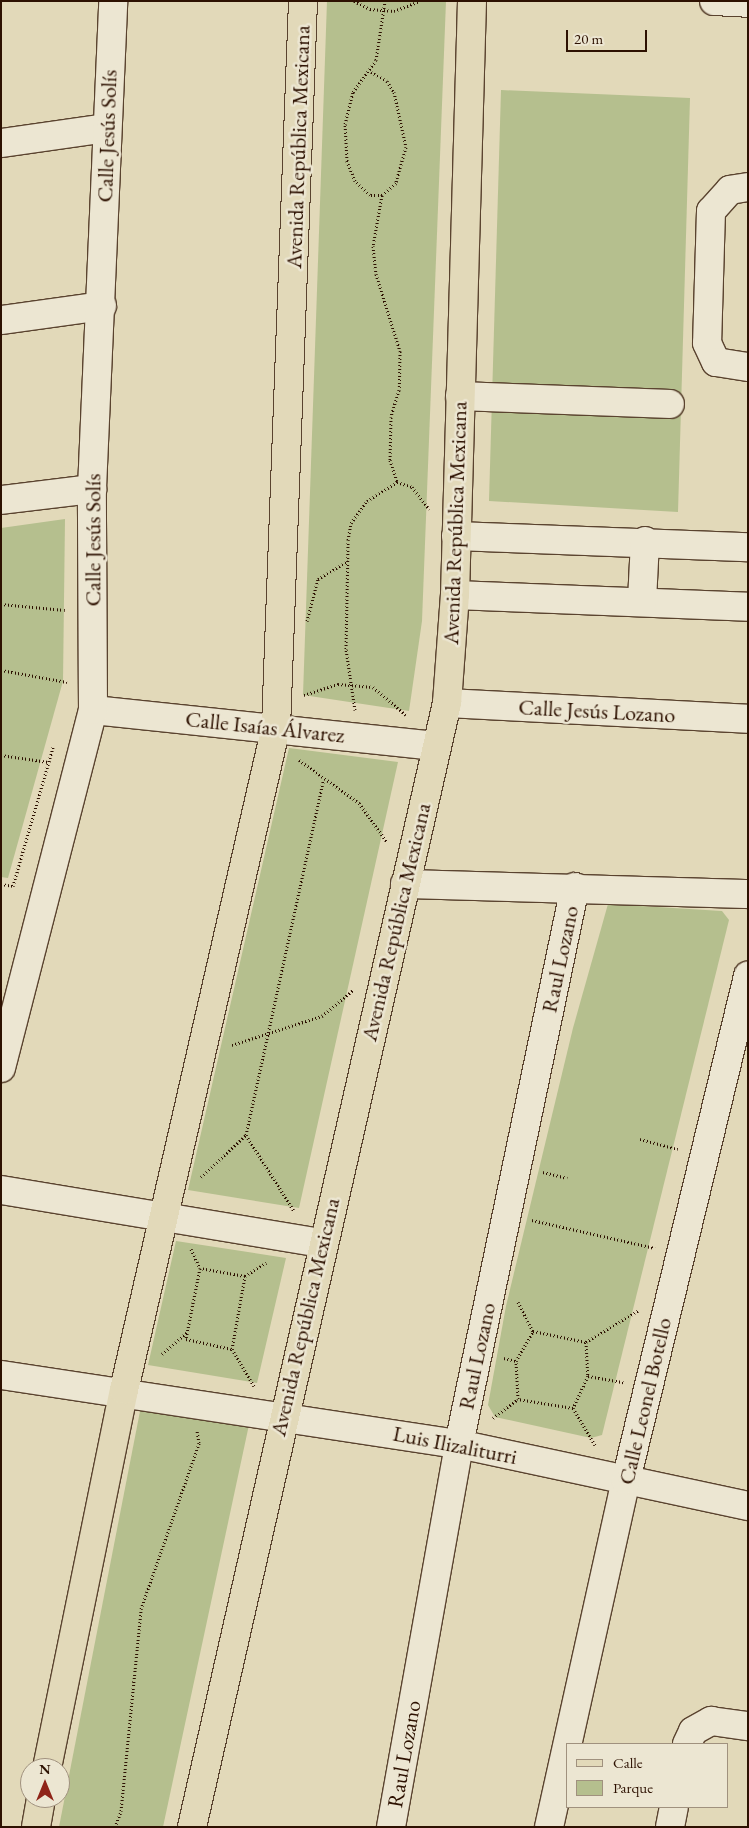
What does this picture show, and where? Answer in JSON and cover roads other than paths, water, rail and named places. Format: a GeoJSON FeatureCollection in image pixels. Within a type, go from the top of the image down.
{"type":"FeatureCollection","features":[{"type":"Feature","properties":{"kind":"main road","name":"Avenida República Mexicana"},"geometry":{"type":"LineString","coordinates":[[49,1758],[124,1390],[276,727],[303,1]]}},
{"type":"Feature","properties":{"kind":"main road","name":"Avenida República Mexicana"},"geometry":{"type":"LineString","coordinates":[[192,1827],[321,1243],[447,703],[455,595],[472,1]]}},
{"type":"Feature","properties":{"kind":"main road"},"geometry":{"type":"LineString","coordinates":[[36,1827],[39,1808]]}},
{"type":"Feature","properties":{"kind":"street","name":"Calle Jesús Solís"},"geometry":{"type":"LineString","coordinates":[[1,1068],[93,710],[92,489],[102,306],[106,128],[113,1]]}},
{"type":"Feature","properties":{"kind":"street"},"geometry":{"type":"LineString","coordinates":[[714,1],[748,3]]}},
{"type":"Feature","properties":{"kind":"street"},"geometry":{"type":"LineString","coordinates":[[1,143],[106,128]]}},
{"type":"Feature","properties":{"kind":"street"},"geometry":{"type":"LineString","coordinates":[[747,187],[730,190],[711,211],[706,343],[716,362],[748,367]]}},
{"type":"Feature","properties":{"kind":"street"},"geometry":{"type":"LineString","coordinates":[[1,320],[102,306]]}},
{"type":"Feature","properties":{"kind":"street"},"geometry":{"type":"LineString","coordinates":[[460,396],[670,404]]}},
{"type":"Feature","properties":{"kind":"street"},"geometry":{"type":"LineString","coordinates":[[1,500],[92,489]]}},
{"type":"Feature","properties":{"kind":"street"},"geometry":{"type":"LineString","coordinates":[[456,536],[645,541],[748,547]]}},
{"type":"Feature","properties":{"kind":"street"},"geometry":{"type":"LineString","coordinates":[[642,601],[645,541]]}},
{"type":"Feature","properties":{"kind":"street"},"geometry":{"type":"LineString","coordinates":[[455,595],[642,601],[748,607]]}},
{"type":"Feature","properties":{"kind":"street","name":"Calle Jesús Lozano"},"geometry":{"type":"LineString","coordinates":[[447,703],[748,719]]}},
{"type":"Feature","properties":{"kind":"street","name":"Calle Isaías Álvarez"},"geometry":{"type":"LineString","coordinates":[[93,710],[276,727],[436,746]]}},
{"type":"Feature","properties":{"kind":"street"},"geometry":{"type":"LineString","coordinates":[[405,884],[575,887],[748,894]]}},
{"type":"Feature","properties":{"kind":"street","name":"Raul Lozano"},"geometry":{"type":"LineString","coordinates":[[391,1827],[459,1444],[575,887]]}},
{"type":"Feature","properties":{"kind":"street","name":"Calle Leonel Botello"},"geometry":{"type":"LineString","coordinates":[[568,1743],[626,1480],[748,976]]}},
{"type":"Feature","properties":{"kind":"street"},"geometry":{"type":"LineString","coordinates":[[1,1190],[162,1220],[321,1243]]}},
{"type":"Feature","properties":{"kind":"street","name":"Luis Ilizaliturri"},"geometry":{"type":"LineString","coordinates":[[1,1375],[124,1390],[283,1414],[459,1444],[748,1506]]}},
{"type":"Feature","properties":{"kind":"street"},"geometry":{"type":"LineString","coordinates":[[687,1743],[693,1731],[711,1721],[748,1726]]}},
{"type":"Feature","properties":{"kind":"street","name":"Calle Leonel Botello"},"geometry":{"type":"LineString","coordinates":[[549,1827],[566,1750]]}},
{"type":"Feature","properties":{"kind":"street"},"geometry":{"type":"LineString","coordinates":[[670,1827],[674,1808]]}}]}
